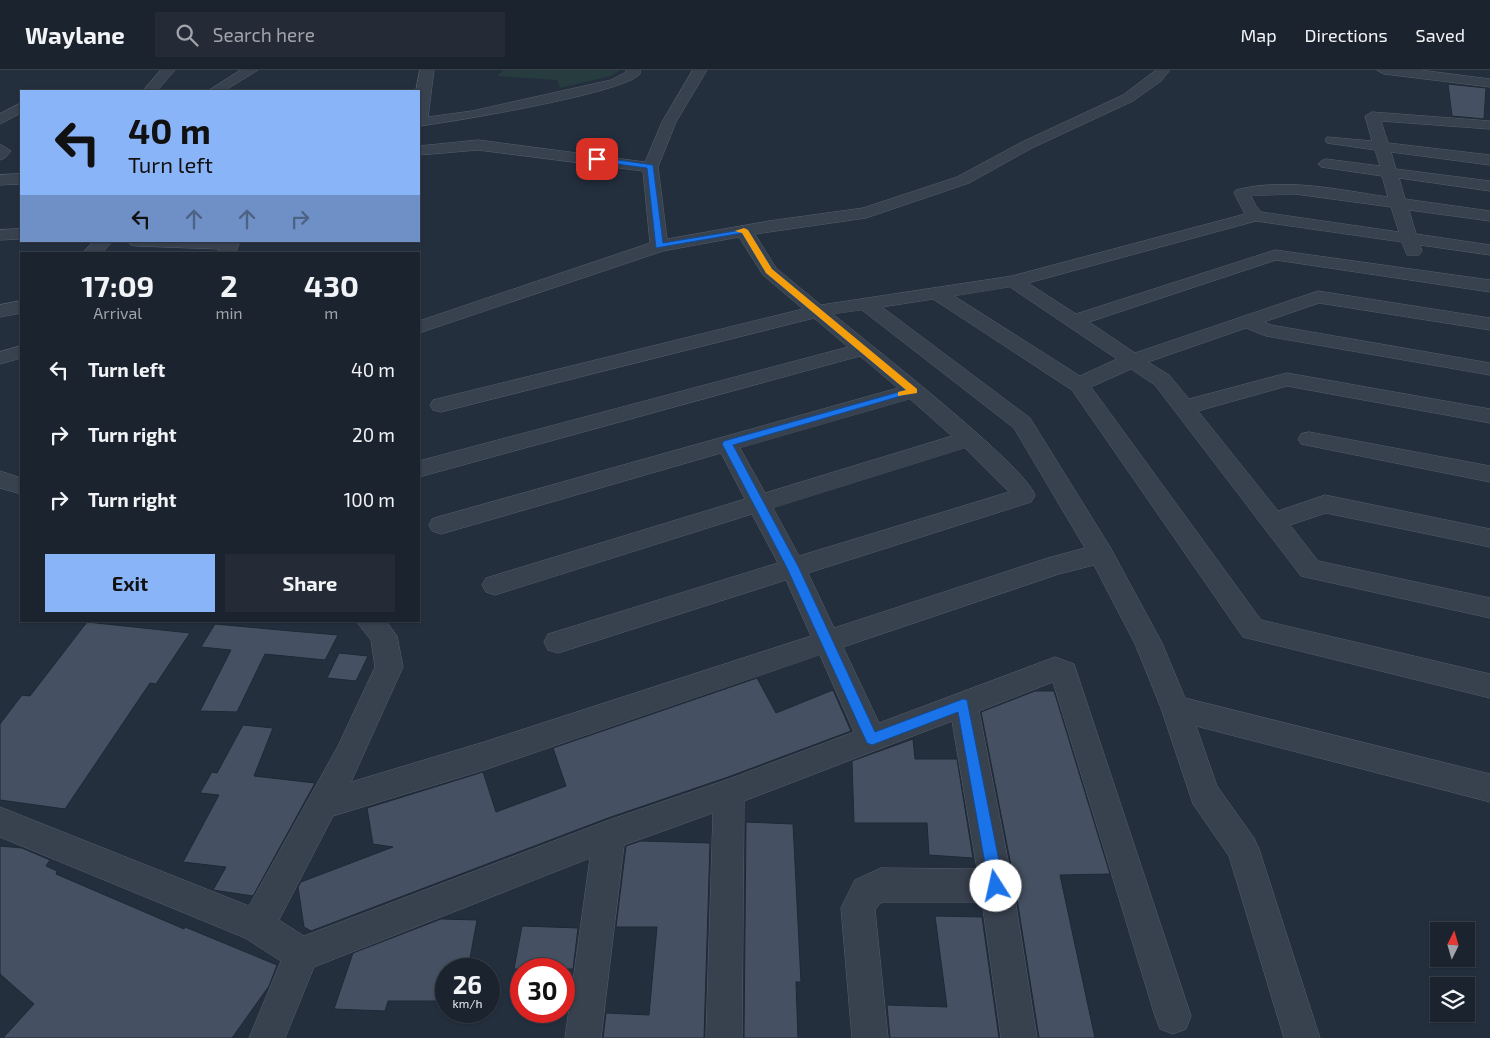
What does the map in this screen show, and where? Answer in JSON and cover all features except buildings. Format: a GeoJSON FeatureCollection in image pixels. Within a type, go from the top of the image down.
{"type":"FeatureCollection","features":[{"type":"Feature","properties":{"kind":"street"},"geometry":{"type":"LineString","coordinates":[[151,90],[168,70]]}},
{"type":"Feature","properties":{"kind":"street"},"geometry":{"type":"LineString","coordinates":[[217,90],[251,70]]}},
{"type":"Feature","properties":{"kind":"street"},"geometry":{"type":"LineString","coordinates":[[420,113],[427,70]]}},
{"type":"Feature","properties":{"kind":"street"},"geometry":{"type":"LineString","coordinates":[[420,122],[472,115],[615,82],[633,74],[633,70]]}},
{"type":"Feature","properties":{"kind":"street"},"geometry":{"type":"LineString","coordinates":[[659,246],[650,167],[669,122],[700,70]]}},
{"type":"Feature","properties":{"kind":"street"},"geometry":{"type":"LineString","coordinates":[[420,327],[659,246],[744,230],[866,213],[963,180],[1035,141],[1128,98],[1156,78],[1163,70]]}},
{"type":"Feature","properties":{"kind":"street"},"geometry":{"type":"LineString","coordinates":[[1384,70],[1490,83]]}},
{"type":"Feature","properties":{"kind":"street"},"geometry":{"type":"LineString","coordinates":[[0,120],[20,108]]}},
{"type":"Feature","properties":{"kind":"street"},"geometry":{"type":"LineString","coordinates":[[1420,275],[1372,116],[1490,125]]}},
{"type":"Feature","properties":{"kind":"street"},"geometry":{"type":"LineString","coordinates":[[1332,140],[1490,160]]}},
{"type":"Feature","properties":{"kind":"street"},"geometry":{"type":"LineString","coordinates":[[420,150],[478,146],[543,152],[650,167]]}},
{"type":"Feature","properties":{"kind":"street"},"geometry":{"type":"LineString","coordinates":[[0,150],[3,151],[0,155]]}},
{"type":"Feature","properties":{"kind":"street"},"geometry":{"type":"LineString","coordinates":[[1326,164],[1490,186]]}},
{"type":"Feature","properties":{"kind":"street"},"geometry":{"type":"LineString","coordinates":[[0,194],[12,180]]}},
{"type":"Feature","properties":{"kind":"street"},"geometry":{"type":"LineString","coordinates":[[1256,216],[1248,208],[1242,193],[1255,190],[1295,189],[1490,216]]}},
{"type":"Feature","properties":{"kind":"street"},"geometry":{"type":"LineString","coordinates":[[441,405],[818,311],[1013,280],[1256,216],[1490,250]]}},
{"type":"Feature","properties":{"kind":"street"},"geometry":{"type":"LineString","coordinates":[[558,642],[1023,496],[1022,490],[968,439],[769,271],[744,230]]}},
{"type":"Feature","properties":{"kind":"street"},"geometry":{"type":"LineString","coordinates":[[0,235],[20,234]]}},
{"type":"Feature","properties":{"kind":"street"},"geometry":{"type":"LineString","coordinates":[[93,252],[103,242]]}},
{"type":"Feature","properties":{"kind":"street"},"geometry":{"type":"LineString","coordinates":[[168,242],[230,244],[227,252]]}},
{"type":"Feature","properties":{"kind":"street"},"geometry":{"type":"LineString","coordinates":[[1074,321],[1274,255],[1490,286]]}},
{"type":"Feature","properties":{"kind":"street"},"geometry":{"type":"LineString","coordinates":[[1013,280],[1162,380],[1310,569],[1490,608]]}},
{"type":"Feature","properties":{"kind":"street"},"geometry":{"type":"LineString","coordinates":[[937,292],[1079,385],[1252,628],[1490,686]]}},
{"type":"Feature","properties":{"kind":"street"},"geometry":{"type":"LineString","coordinates":[[1079,385],[1133,360],[1318,297],[1490,324]]}},
{"type":"Feature","properties":{"kind":"street"},"geometry":{"type":"LineString","coordinates":[[867,304],[1022,423],[1101,554],[1148,643],[1175,708],[1204,794],[1243,849],[1302,1038]]}},
{"type":"Feature","properties":{"kind":"street"},"geometry":{"type":"LineString","coordinates":[[0,311],[20,307]]}},
{"type":"Feature","properties":{"kind":"street"},"geometry":{"type":"LineString","coordinates":[[1247,321],[1266,330],[1490,369]]}},
{"type":"Feature","properties":{"kind":"street"},"geometry":{"type":"LineString","coordinates":[[420,469],[863,349]]}},
{"type":"Feature","properties":{"kind":"street"},"geometry":{"type":"LineString","coordinates":[[0,358],[20,352]]}},
{"type":"Feature","properties":{"kind":"street"},"geometry":{"type":"LineString","coordinates":[[1183,408],[1287,379],[1490,416]]}},
{"type":"Feature","properties":{"kind":"street"},"geometry":{"type":"LineString","coordinates":[[442,525],[913,391]]}},
{"type":"Feature","properties":{"kind":"street"},"geometry":{"type":"LineString","coordinates":[[495,585],[968,439]]}},
{"type":"Feature","properties":{"kind":"street"},"geometry":{"type":"LineString","coordinates":[[1309,439],[1490,474]]}},
{"type":"Feature","properties":{"kind":"street"},"geometry":{"type":"LineString","coordinates":[[727,444],[793,568],[872,739]]}},
{"type":"Feature","properties":{"kind":"street"},"geometry":{"type":"LineString","coordinates":[[0,479],[20,486]]}},
{"type":"Feature","properties":{"kind":"street"},"geometry":{"type":"LineString","coordinates":[[1273,522],[1326,504],[1490,538]]}},
{"type":"Feature","properties":{"kind":"street"},"geometry":{"type":"LineString","coordinates":[[322,805],[484,756],[1057,565],[1101,554]]}},
{"type":"Feature","properties":{"kind":"street"},"geometry":{"type":"LineString","coordinates":[[256,926],[349,756],[389,667],[384,636],[370,622]]}},
{"type":"Feature","properties":{"kind":"street"},"geometry":{"type":"LineString","coordinates":[[267,1038],[302,954],[609,835],[729,793],[1055,670],[1064,672],[1173,1016]]}},
{"type":"Feature","properties":{"kind":"street"},"geometry":{"type":"LineString","coordinates":[[963,704],[996,886],[1019,1038]]}},
{"type":"Feature","properties":{"kind":"street"},"geometry":{"type":"LineString","coordinates":[[1175,708],[1490,788]]}},
{"type":"Feature","properties":{"kind":"street"},"geometry":{"type":"LineString","coordinates":[[724,1038],[729,793]]}},
{"type":"Feature","properties":{"kind":"street"},"geometry":{"type":"LineString","coordinates":[[0,822],[256,926],[302,954]]}},
{"type":"Feature","properties":{"kind":"street"},"geometry":{"type":"LineString","coordinates":[[583,1038],[609,835]]}},
{"type":"Feature","properties":{"kind":"street"},"geometry":{"type":"LineString","coordinates":[[870,1038],[858,908],[867,892],[881,885],[996,886]]}},
{"type":"Feature","properties":{"kind":"green space"},"geometry":{"type":"Polygon","coordinates":[[[503,70],[620,70],[611,76],[560,88],[557,80],[497,76],[503,70]]]}},
{"type":"Feature","properties":{"kind":"slow traffic"},"geometry":{"type":"LineString","coordinates":[[739,231],[744,230],[769,271],[913,391],[902,394]]}},
{"type":"Feature","properties":{"kind":"route"},"geometry":{"type":"LineString","coordinates":[[597,159],[650,167],[659,246],[744,230],[769,271],[913,391],[727,444],[793,568],[872,739],[963,704],[996,886]]}}]}
